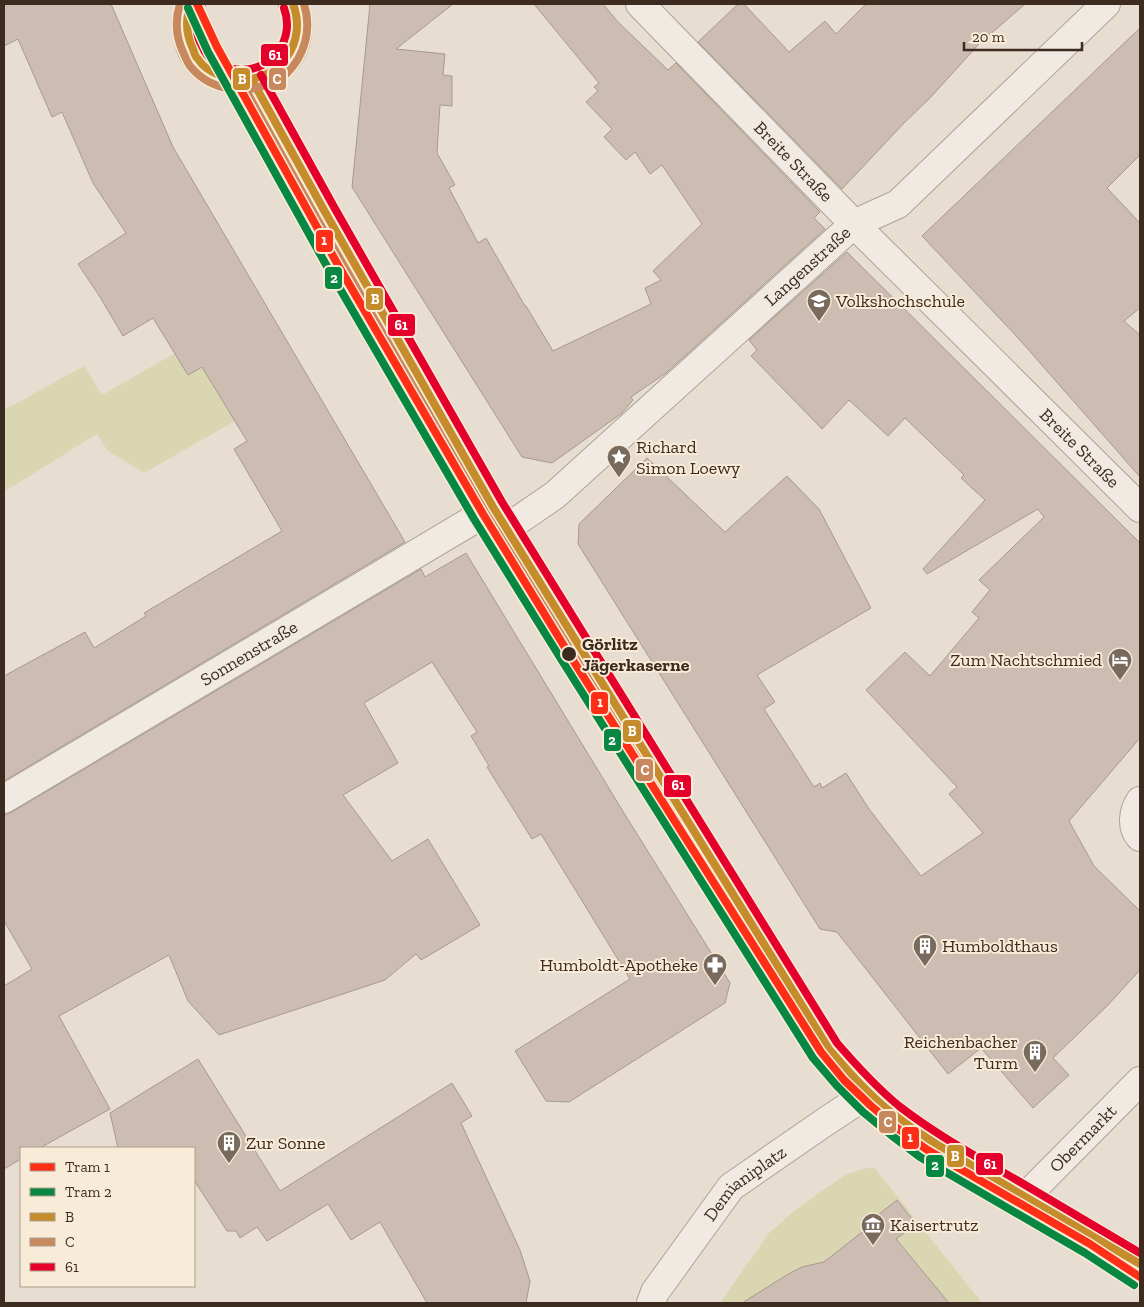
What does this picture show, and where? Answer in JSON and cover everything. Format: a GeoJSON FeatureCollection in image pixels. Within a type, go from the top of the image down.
{"type":"FeatureCollection","features":[{"type":"Feature","properties":{"kind":"street"},"geometry":{"type":"LineString","coordinates":[[191,4],[186,20],[190,44],[195,55],[212,72],[235,80],[252,80],[263,76],[277,68],[288,56],[296,41],[298,24],[293,4]]}},
{"type":"Feature","properties":{"kind":"street","name":"Breite Straße"},"geometry":{"type":"LineString","coordinates":[[640,4],[854,224],[1140,508]]}},
{"type":"Feature","properties":{"kind":"street","name":"Langenstraße"},"geometry":{"type":"LineString","coordinates":[[500,518],[555,495],[854,224],[898,204],[1106,4]]}},
{"type":"Feature","properties":{"kind":"street"},"geometry":{"type":"LineString","coordinates":[[252,80],[324,212],[500,518],[829,1049],[869,1093],[918,1132],[947,1151],[1140,1264]]}},
{"type":"Feature","properties":{"kind":"street","name":"Sonnenstraße"},"geometry":{"type":"LineString","coordinates":[[4,798],[483,514],[500,518]]}},
{"type":"Feature","properties":{"kind":"street"},"geometry":{"type":"LineString","coordinates":[[1140,801],[1136,808],[1133,824],[1140,837]]}},
{"type":"Feature","properties":{"kind":"street","name":"Obermarkt"},"geometry":{"type":"LineString","coordinates":[[1027,1197],[1140,1081]]}},
{"type":"Feature","properties":{"kind":"street","name":"Demianiplatz"},"geometry":{"type":"LineString","coordinates":[[651,1303],[655,1292],[731,1187],[869,1093]]}},
{"type":"Feature","properties":{"kind":"shaded area"},"geometry":{"type":"Polygon","coordinates":[[[189,345],[182,365],[188,375],[202,367],[235,421],[144,473],[107,450],[97,434],[7,490],[4,485],[4,410],[84,366],[102,395],[189,345]]]}},
{"type":"Feature","properties":{"kind":"shaded area"},"geometry":{"type":"Polygon","coordinates":[[[874,1167],[982,1303],[720,1303],[769,1233],[799,1207],[845,1175],[874,1167]]]}},
{"type":"Feature","properties":{"kind":"building"},"geometry":{"type":"Polygon","coordinates":[[[4,4],[111,4],[173,147],[405,542],[4,781],[4,676],[85,632],[94,648],[146,616],[144,613],[282,531],[234,449],[247,441],[202,367],[188,375],[153,318],[123,336],[78,264],[126,233],[93,183],[62,112],[52,117],[18,39],[4,46],[4,4]]]}},
{"type":"Feature","properties":{"kind":"building"},"geometry":{"type":"Polygon","coordinates":[[[370,4],[453,4],[396,49],[445,54],[443,75],[452,76],[452,106],[440,105],[437,153],[455,185],[449,188],[478,243],[486,238],[553,351],[651,304],[645,288],[661,280],[653,271],[702,224],[662,165],[650,174],[635,152],[626,160],[604,137],[612,129],[586,102],[598,91],[594,87],[599,83],[534,4],[603,4],[618,22],[668,70],[676,63],[820,212],[814,218],[825,229],[666,373],[631,397],[633,400],[622,413],[552,463],[522,457],[352,187],[370,4]]]}},
{"type":"Feature","properties":{"kind":"building"},"geometry":{"type":"Polygon","coordinates":[[[738,4],[744,4],[789,52],[825,21],[836,34],[866,4],[1025,4],[979,44],[842,189],[698,42],[738,4]]]}},
{"type":"Feature","properties":{"kind":"building"},"geometry":{"type":"Polygon","coordinates":[[[1140,28],[1140,155],[1107,188],[1140,223],[1140,308],[1124,321],[1140,335],[1140,477],[1019,339],[922,236],[1140,28]]]}},
{"type":"Feature","properties":{"kind":"building"},"geometry":{"type":"Polygon","coordinates":[[[847,252],[1140,543],[1140,738],[1069,821],[1094,866],[1140,911],[1140,970],[1107,1006],[1053,1058],[1069,1075],[1033,1108],[981,1048],[948,1074],[837,932],[820,929],[578,544],[579,524],[647,458],[725,532],[787,476],[819,509],[871,608],[757,675],[775,702],[764,709],[814,787],[820,783],[822,788],[846,773],[869,809],[921,876],[983,833],[949,794],[957,787],[866,690],[905,652],[930,676],[979,618],[972,612],[990,590],[979,580],[1044,517],[1038,509],[927,574],[923,569],[985,500],[961,478],[964,475],[905,418],[888,436],[849,400],[822,429],[751,356],[757,350],[749,340],[847,252]]]}},
{"type":"Feature","properties":{"kind":"building"},"geometry":{"type":"Polygon","coordinates":[[[466,553],[730,983],[725,1003],[569,1102],[546,1101],[515,1051],[630,979],[541,834],[532,839],[487,767],[489,766],[471,736],[477,732],[432,662],[364,703],[398,763],[343,795],[392,861],[428,839],[480,925],[421,960],[416,954],[385,980],[219,1035],[188,1001],[169,955],[59,1016],[110,1109],[42,1147],[20,1147],[20,1160],[4,1169],[4,986],[32,969],[4,921],[4,815],[421,569],[425,577],[466,553]]]}},
{"type":"Feature","properties":{"kind":"building"},"geometry":{"type":"Polygon","coordinates":[[[198,1059],[280,1191],[452,1083],[472,1116],[461,1123],[520,1250],[530,1281],[526,1303],[427,1303],[380,1222],[351,1240],[328,1204],[267,1241],[257,1227],[240,1238],[236,1231],[227,1231],[195,1182],[195,1147],[118,1147],[110,1113],[198,1059]]]}},
{"type":"Feature","properties":{"kind":"building","name":"Kaisertrutz"},"geometry":{"type":"Polygon","coordinates":[[[897,1200],[916,1224],[896,1239],[949,1303],[742,1303],[802,1267],[824,1262],[875,1222],[873,1219],[897,1200]]]}},
{"type":"Feature","properties":{"kind":"tram line","name":"1"},"geometry":{"type":"LineString","coordinates":[[197,4],[217,47],[338,265],[483,514],[569,654],[821,1052],[844,1080],[870,1105],[926,1149],[1090,1244],[1140,1277]]}},
{"type":"Feature","properties":{"kind":"tram line","name":"2"},"geometry":{"type":"LineString","coordinates":[[188,8],[208,52],[329,270],[474,519],[813,1058],[863,1112],[920,1157],[1085,1253],[1134,1285]]}},
{"type":"Feature","properties":{"kind":"transit line","name":"C"},"geometry":{"type":"LineString","coordinates":[[180,4],[177,28],[187,61],[199,75],[208,81],[230,89],[254,88],[265,85],[285,75],[293,67],[302,51],[307,32],[304,4]]}},
{"type":"Feature","properties":{"kind":"transit line","name":"B"},"geometry":{"type":"LineString","coordinates":[[191,4],[187,26],[196,57],[205,67],[213,72],[236,79],[252,79],[267,74],[280,65],[290,53],[296,38],[297,22],[293,4]]}},
{"type":"Feature","properties":{"kind":"transit line","name":"61"},"geometry":{"type":"LineString","coordinates":[[200,8],[197,29],[198,38],[204,51],[215,62],[237,70],[251,69],[263,65],[281,47],[286,35],[287,22],[284,8]]}},
{"type":"Feature","properties":{"kind":"transit line","name":"61"},"geometry":{"type":"LineString","coordinates":[[261,75],[502,502],[837,1043],[882,1091],[927,1126],[1140,1253]]}},
{"type":"Feature","properties":{"kind":"transit line","name":"B"},"geometry":{"type":"LineString","coordinates":[[252,80],[493,507],[829,1049],[876,1099],[922,1135],[1140,1264]]}},
{"type":"Feature","properties":{"kind":"transit line","name":"C"},"geometry":{"type":"LineString","coordinates":[[243,85],[316,217],[485,512],[821,1055],[868,1105],[914,1142],[1135,1273]]}},
{"type":"Feature","properties":{"kind":"place","name":"Volkshochschule"},"geometry":{"type":"Point","coordinates":[819,322]}},
{"type":"Feature","properties":{"kind":"place","name":"Richard Simon Loewy"},"geometry":{"type":"Point","coordinates":[619,478]}},
{"type":"Feature","properties":{"kind":"place","name":"Görlitz Jägerkaserne"},"geometry":{"type":"Point","coordinates":[569,654]}},
{"type":"Feature","properties":{"kind":"place","name":"Zum Nachtschmied"},"geometry":{"type":"Point","coordinates":[1120,681]}},
{"type":"Feature","properties":{"kind":"place","name":"Humboldthaus"},"geometry":{"type":"Point","coordinates":[925,967]}},
{"type":"Feature","properties":{"kind":"place","name":"Humboldt-Apotheke"},"geometry":{"type":"Point","coordinates":[715,986]}},
{"type":"Feature","properties":{"kind":"place","name":"Reichenbacher Turm"},"geometry":{"type":"Point","coordinates":[1035,1073]}},
{"type":"Feature","properties":{"kind":"place","name":"Zur Sonne"},"geometry":{"type":"Point","coordinates":[229,1164]}},
{"type":"Feature","properties":{"kind":"place","name":"Kaisertrutz"},"geometry":{"type":"Point","coordinates":[873,1246]}}]}
